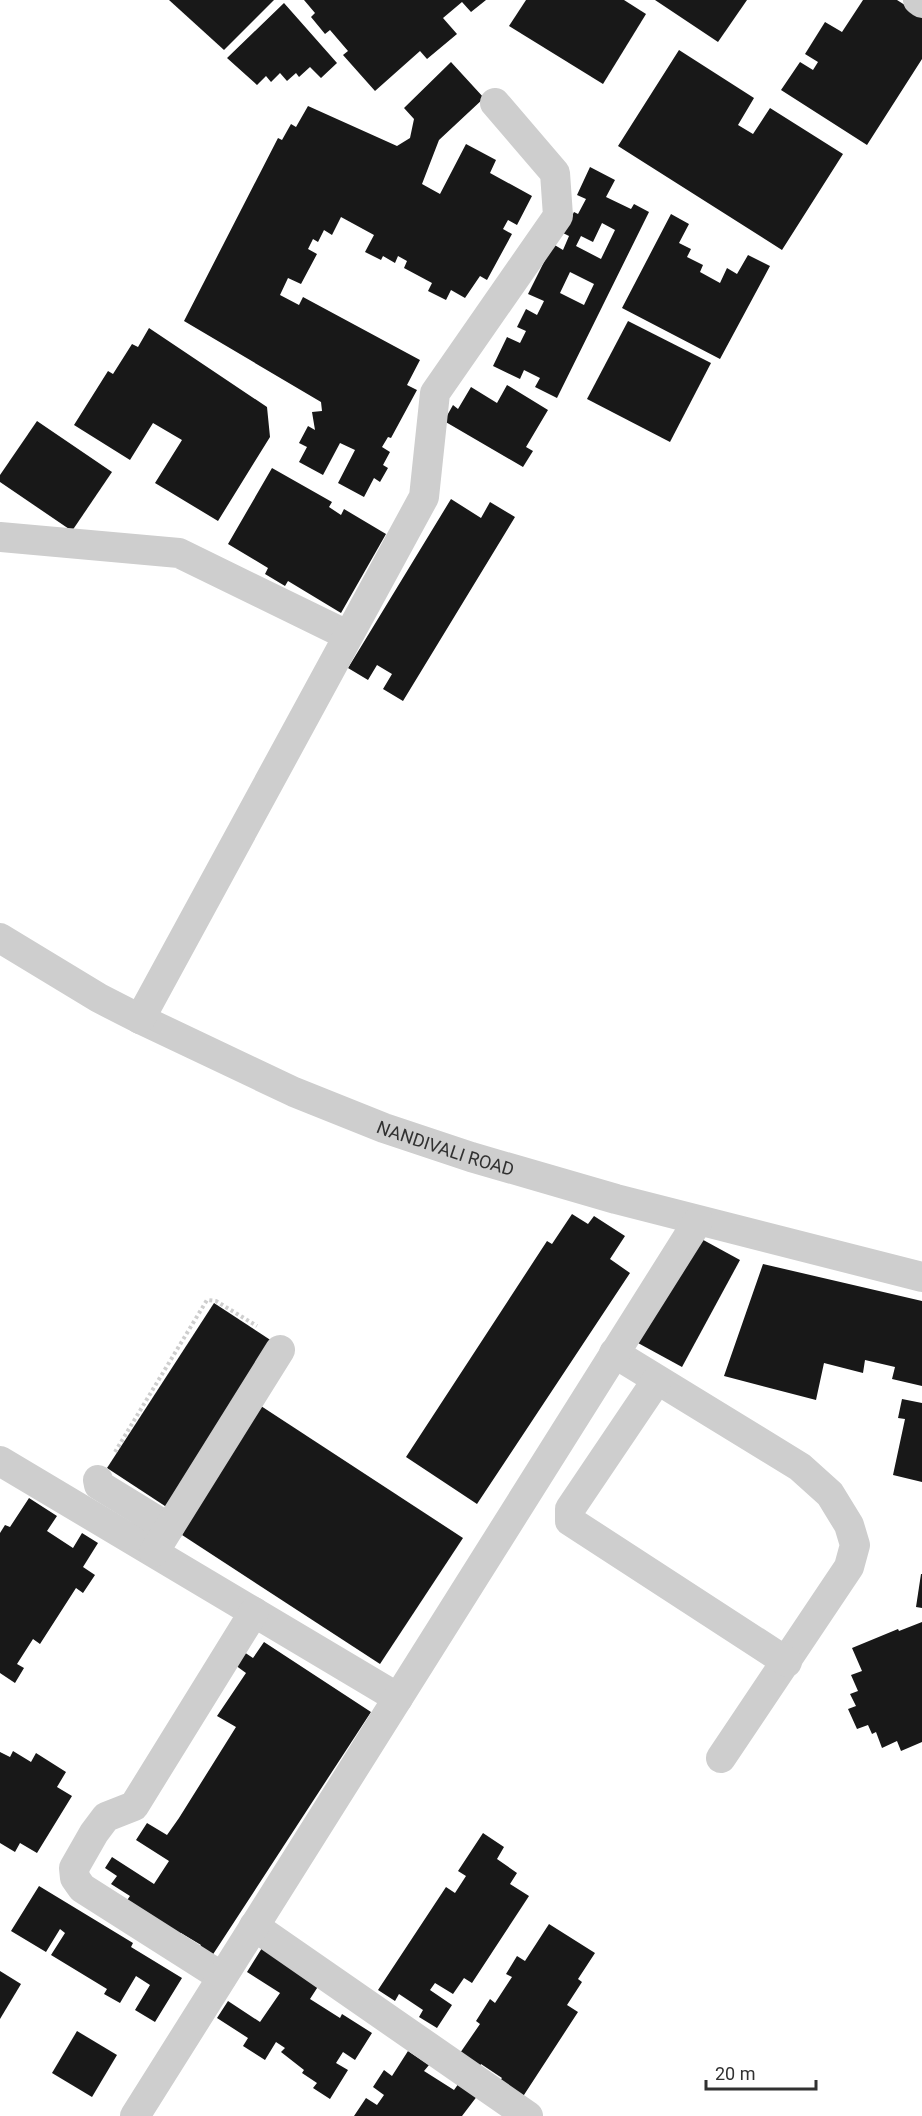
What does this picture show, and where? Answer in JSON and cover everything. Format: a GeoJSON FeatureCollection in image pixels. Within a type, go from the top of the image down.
{"type":"FeatureCollection","features":[{"type":"Feature","properties":{"kind":"street"},"geometry":{"type":"LineString","coordinates":[[918,0],[922,3]]}},
{"type":"Feature","properties":{"kind":"street"},"geometry":{"type":"LineString","coordinates":[[140,1019],[424,497],[435,393],[558,216],[555,173],[495,103]]}},
{"type":"Feature","properties":{"kind":"street"},"geometry":{"type":"LineString","coordinates":[[0,537],[179,553],[347,635]]}},
{"type":"Feature","properties":{"kind":"street","name":"NANDIVALI ROAD"},"geometry":{"type":"LineString","coordinates":[[0,938],[99,998],[140,1019],[294,1092],[384,1128],[471,1157],[698,1221],[922,1277]]}},
{"type":"Feature","properties":{"kind":"street"},"geometry":{"type":"LineString","coordinates":[[135,2116],[698,1221]]}},
{"type":"Feature","properties":{"kind":"street"},"geometry":{"type":"LineString","coordinates":[[162,1540],[280,1350]]}},
{"type":"Feature","properties":{"kind":"street"},"geometry":{"type":"LineString","coordinates":[[614,1353],[800,1467],[830,1494],[849,1525],[855,1545],[849,1567],[722,1758]]}},
{"type":"Feature","properties":{"kind":"street"},"geometry":{"type":"LineString","coordinates":[[657,1380],[570,1509],[570,1521],[787,1662]]}},
{"type":"Feature","properties":{"kind":"street"},"geometry":{"type":"LineString","coordinates":[[0,1461],[162,1540]]}},
{"type":"Feature","properties":{"kind":"street"},"geometry":{"type":"LineString","coordinates":[[98,1479],[99,1485],[162,1540],[254,1612],[398,1698]]}},
{"type":"Feature","properties":{"kind":"street"},"geometry":{"type":"LineString","coordinates":[[222,1977],[82,1888],[75,1878],[74,1868],[94,1833],[106,1818],[134,1806],[254,1612]]}},
{"type":"Feature","properties":{"kind":"street"},"geometry":{"type":"LineString","coordinates":[[254,1926],[528,2116]]}},
{"type":"Feature","properties":{"kind":"path"},"geometry":{"type":"LineString","coordinates":[[98,1479],[207,1300],[216,1300],[277,1338],[281,1345],[280,1350]]}},
{"type":"Feature","properties":{"kind":"building"},"geometry":{"type":"Polygon","coordinates":[[[169,0],[274,0],[224,50],[169,0]]]}},
{"type":"Feature","properties":{"kind":"building"},"geometry":{"type":"Polygon","coordinates":[[[304,0],[486,0],[471,12],[462,2],[443,18],[457,34],[427,59],[420,51],[375,91],[343,55],[348,51],[330,30],[325,34],[311,17],[315,13],[304,0]]]}},
{"type":"Feature","properties":{"kind":"building"},"geometry":{"type":"Polygon","coordinates":[[[526,0],[624,0],[646,14],[603,84],[509,26],[526,0]]]}},
{"type":"Feature","properties":{"kind":"building"},"geometry":{"type":"Polygon","coordinates":[[[655,0],[747,0],[718,42],[655,0]]]}},
{"type":"Feature","properties":{"kind":"building"},"geometry":{"type":"Polygon","coordinates":[[[863,0],[897,0],[922,16],[922,59],[867,145],[781,90],[800,62],[813,70],[818,62],[805,54],[825,22],[842,32],[863,0]]]}},
{"type":"Feature","properties":{"kind":"building"},"geometry":{"type":"Polygon","coordinates":[[[284,3],[337,63],[321,78],[310,67],[299,77],[296,73],[287,81],[280,73],[271,82],[266,76],[257,85],[227,58],[284,3]]]}},
{"type":"Feature","properties":{"kind":"building"},"geometry":{"type":"Polygon","coordinates":[[[679,50],[754,98],[738,125],[753,134],[770,108],[843,154],[782,250],[618,146],[679,50]]]}},
{"type":"Feature","properties":{"kind":"building"},"geometry":{"type":"Polygon","coordinates":[[[451,62],[484,98],[439,140],[422,184],[440,194],[466,144],[496,160],[490,173],[532,196],[517,225],[508,220],[503,229],[512,234],[487,280],[480,276],[465,298],[451,290],[446,300],[428,291],[432,283],[404,268],[407,261],[398,256],[395,263],[383,256],[381,260],[365,252],[374,235],[341,217],[332,235],[324,230],[318,242],[313,239],[308,249],[317,254],[301,284],[288,278],[280,295],[299,305],[303,297],[420,360],[407,385],[417,390],[391,438],[388,437],[382,447],[390,452],[383,465],[388,468],[380,482],[374,478],[364,497],[338,483],[355,450],[340,443],[323,475],[299,462],[307,447],[299,443],[308,426],[315,430],[312,412],[322,411],[321,402],[184,321],[278,138],[282,140],[291,124],[296,127],[308,106],[397,146],[410,138],[414,119],[404,108],[451,62]]]}},
{"type":"Feature","properties":{"kind":"building"},"geometry":{"type":"Polygon","coordinates":[[[590,167],[615,180],[606,197],[631,209],[634,204],[649,212],[557,398],[535,387],[540,378],[524,370],[520,379],[493,366],[507,337],[520,343],[526,331],[517,327],[526,309],[537,315],[544,301],[528,294],[553,244],[563,250],[569,236],[563,233],[574,212],[578,214],[586,199],[577,195],[590,167]],[[602,223],[593,242],[581,236],[576,246],[601,259],[615,230],[602,223]],[[570,272],[560,293],[584,305],[594,284],[570,272]]]}},
{"type":"Feature","properties":{"kind":"building"},"geometry":{"type":"Polygon","coordinates":[[[671,214],[689,224],[679,243],[691,249],[687,257],[703,265],[700,272],[720,283],[727,268],[737,274],[748,255],[770,266],[720,359],[622,308],[671,214]]]}},
{"type":"Feature","properties":{"kind":"building"},"geometry":{"type":"Polygon","coordinates":[[[628,321],[711,363],[670,442],[587,399],[628,321]]]}},
{"type":"Feature","properties":{"kind":"building"},"geometry":{"type":"Polygon","coordinates":[[[149,328],[267,407],[270,437],[218,521],[155,483],[182,440],[153,423],[130,460],[74,425],[108,371],[113,374],[132,344],[138,347],[149,328]]]}},
{"type":"Feature","properties":{"kind":"building"},"geometry":{"type":"Polygon","coordinates":[[[507,385],[548,410],[526,447],[533,451],[523,467],[444,421],[453,405],[458,409],[471,387],[497,403],[507,385]]]}},
{"type":"Feature","properties":{"kind":"building"},"geometry":{"type":"Polygon","coordinates":[[[37,421],[112,472],[72,531],[0,482],[0,475],[37,421]]]}},
{"type":"Feature","properties":{"kind":"building"},"geometry":{"type":"Polygon","coordinates":[[[272,468],[332,502],[329,507],[341,515],[344,509],[386,534],[341,613],[288,581],[285,586],[265,574],[268,568],[228,544],[272,468]]]}},
{"type":"Feature","properties":{"kind":"building"},"geometry":{"type":"Polygon","coordinates":[[[451,499],[481,518],[490,502],[515,517],[403,701],[383,689],[392,674],[377,665],[368,680],[348,668],[451,499]]]}},
{"type":"Feature","properties":{"kind":"building"},"geometry":{"type":"Polygon","coordinates":[[[572,1214],[588,1224],[594,1216],[625,1236],[610,1259],[630,1273],[477,1504],[406,1457],[547,1241],[552,1244],[572,1214]]]}},
{"type":"Feature","properties":{"kind":"building"},"geometry":{"type":"Polygon","coordinates":[[[696,1236],[740,1260],[682,1367],[638,1343],[696,1236]]]}},
{"type":"Feature","properties":{"kind":"building"},"geometry":{"type":"Polygon","coordinates":[[[763,1264],[922,1301],[922,1386],[892,1379],[895,1367],[865,1360],[863,1373],[824,1363],[816,1400],[724,1376],[763,1264]]]}},
{"type":"Feature","properties":{"kind":"building"},"geometry":{"type":"Polygon","coordinates":[[[214,1303],[275,1343],[168,1508],[107,1468],[214,1303]]]}},
{"type":"Feature","properties":{"kind":"building"},"geometry":{"type":"Polygon","coordinates":[[[902,1399],[922,1403],[922,1482],[893,1475],[905,1419],[898,1418],[902,1399]]]}},
{"type":"Feature","properties":{"kind":"building"},"geometry":{"type":"Polygon","coordinates":[[[261,1406],[463,1538],[380,1664],[179,1533],[261,1406]]]}},
{"type":"Feature","properties":{"kind":"building"},"geometry":{"type":"Polygon","coordinates":[[[29,1498],[57,1516],[47,1531],[73,1548],[82,1533],[98,1543],[83,1567],[95,1575],[83,1593],[76,1588],[40,1644],[33,1639],[17,1664],[24,1668],[15,1683],[0,1673],[0,1533],[5,1525],[10,1527],[29,1498]]]}},
{"type":"Feature","properties":{"kind":"building"},"geometry":{"type":"Polygon","coordinates":[[[922,1574],[922,1608],[916,1607],[922,1574]]]}},
{"type":"Feature","properties":{"kind":"building"},"geometry":{"type":"Polygon","coordinates":[[[922,1622],[922,1742],[901,1751],[897,1741],[882,1748],[876,1732],[872,1734],[868,1725],[857,1729],[848,1709],[856,1706],[850,1694],[858,1691],[851,1675],[862,1671],[852,1648],[922,1622]]]}},
{"type":"Feature","properties":{"kind":"building"},"geometry":{"type":"Polygon","coordinates":[[[264,1642],[371,1712],[208,1962],[195,1953],[201,1945],[181,1933],[176,1940],[123,1906],[130,1896],[111,1884],[117,1876],[105,1868],[112,1857],[154,1884],[169,1861],[136,1840],[147,1823],[167,1835],[179,1818],[236,1727],[217,1716],[246,1673],[235,1665],[244,1652],[253,1658],[264,1642]]]}},
{"type":"Feature","properties":{"kind":"building"},"geometry":{"type":"Polygon","coordinates":[[[13,1751],[31,1762],[36,1753],[66,1772],[57,1787],[72,1796],[37,1853],[20,1843],[15,1852],[0,1843],[0,1752],[10,1757],[13,1751]]]}},
{"type":"Feature","properties":{"kind":"building"},"geometry":{"type":"Polygon","coordinates":[[[483,1833],[504,1847],[497,1859],[517,1873],[510,1884],[529,1896],[472,1983],[464,1978],[453,1994],[435,1983],[430,1990],[452,2005],[437,2028],[419,2017],[423,2010],[399,1994],[395,2001],[378,1990],[446,1887],[455,1893],[466,1876],[458,1871],[483,1833]]]}},
{"type":"Feature","properties":{"kind":"building"},"geometry":{"type":"Polygon","coordinates":[[[39,1886],[133,1943],[131,1947],[182,1978],[155,2022],[135,2010],[150,1985],[136,1976],[120,2003],[104,1994],[107,1989],[51,1955],[65,1933],[60,1929],[46,1952],[11,1931],[39,1886]]]}},
{"type":"Feature","properties":{"kind":"building"},"geometry":{"type":"Polygon","coordinates":[[[549,1924],[595,1953],[578,1979],[582,1982],[567,2005],[578,2012],[522,2098],[498,2083],[502,2078],[481,2064],[478,2070],[458,2056],[480,2024],[476,2021],[490,1999],[495,2003],[512,1977],[506,1974],[517,1956],[525,1961],[549,1924]]]}},
{"type":"Feature","properties":{"kind":"building"},"geometry":{"type":"Polygon","coordinates":[[[262,1948],[319,1985],[310,1999],[340,2018],[342,2014],[372,2033],[355,2060],[343,2052],[336,2063],[348,2070],[330,2099],[313,2088],[317,2083],[302,2073],[304,2070],[281,2052],[285,2048],[276,2042],[265,2060],[243,2046],[248,2038],[217,2018],[228,2001],[260,2022],[280,1993],[247,1972],[262,1948]]]}},
{"type":"Feature","properties":{"kind":"building"},"geometry":{"type":"Polygon","coordinates":[[[0,1971],[21,1984],[0,2019],[0,1971]]]}},
{"type":"Feature","properties":{"kind":"building"},"geometry":{"type":"Polygon","coordinates":[[[77,2031],[117,2055],[92,2097],[52,2073],[77,2031]]]}},
{"type":"Feature","properties":{"kind":"building"},"geometry":{"type":"Polygon","coordinates":[[[408,2051],[429,2065],[424,2071],[454,2090],[459,2083],[478,2095],[462,2116],[354,2116],[366,2098],[377,2105],[384,2095],[373,2087],[384,2070],[392,2076],[408,2051]]]}}]}
